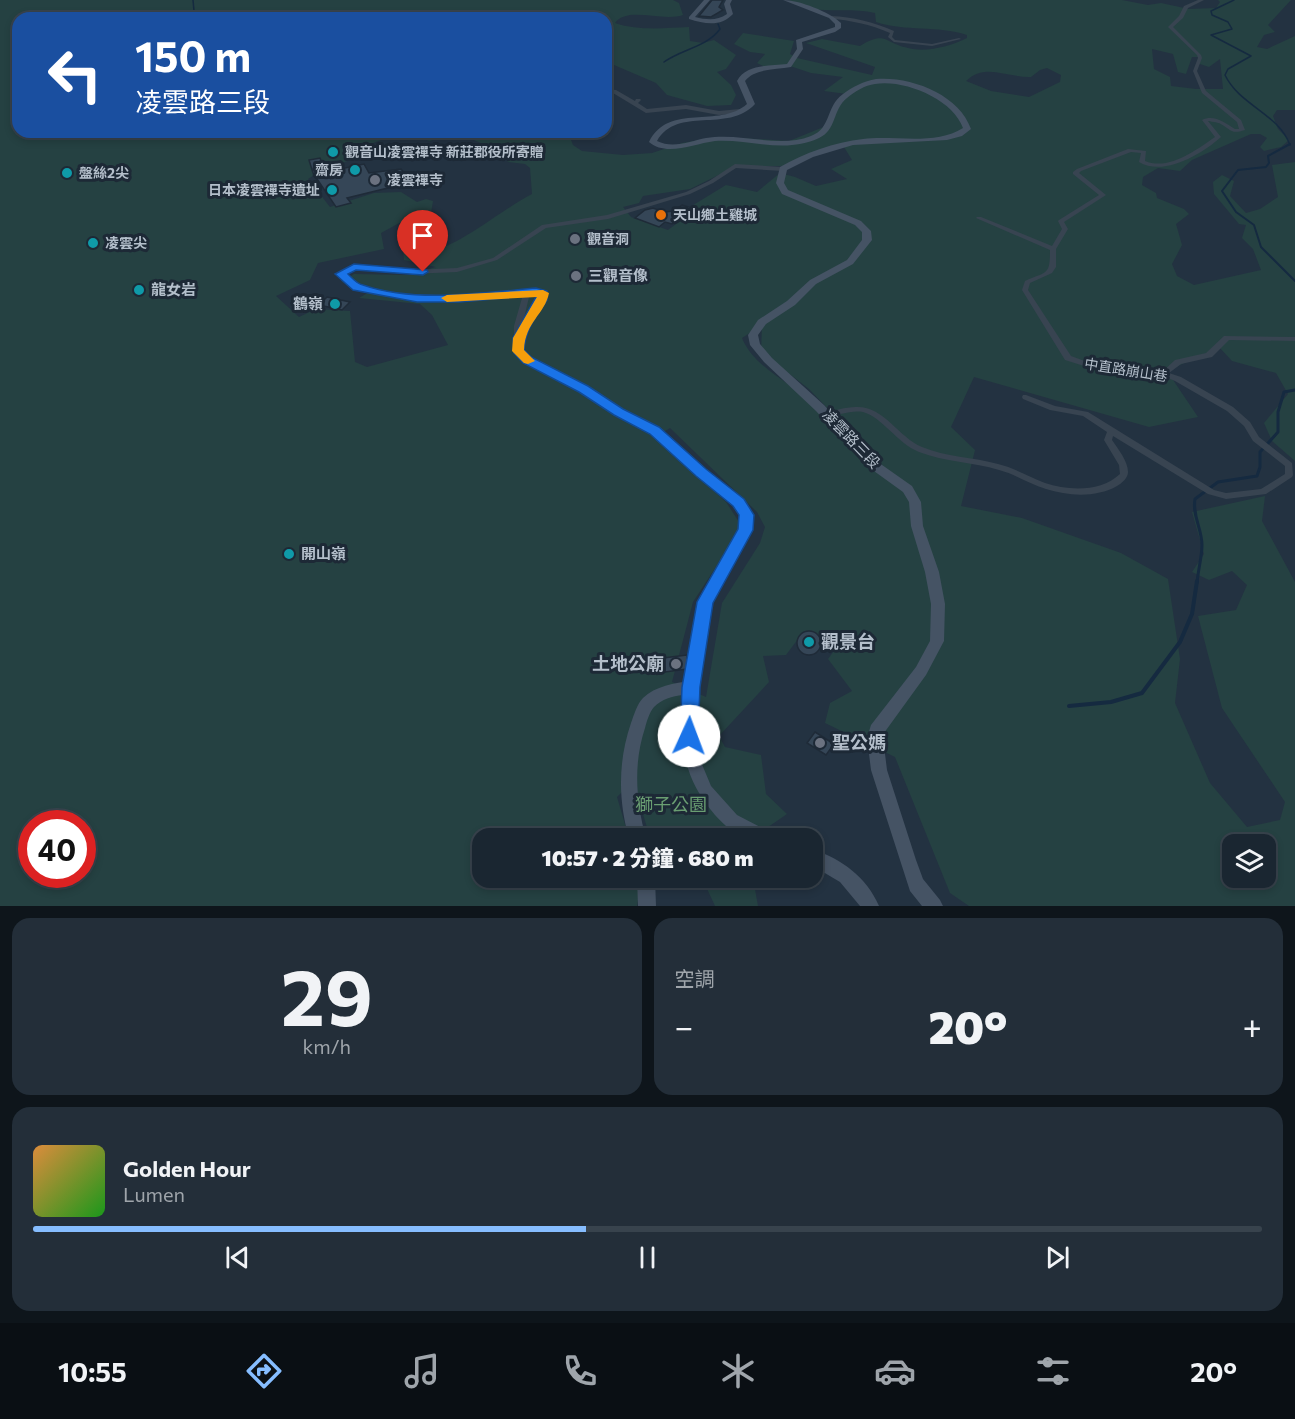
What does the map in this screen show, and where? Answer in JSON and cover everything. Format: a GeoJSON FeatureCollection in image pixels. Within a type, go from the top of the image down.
{"type":"FeatureCollection","features":[{"type":"Feature","properties":{"kind":"street"},"geometry":{"type":"LineString","coordinates":[[707,0],[692,18],[712,22],[723,19],[730,14],[727,4],[729,0]]}},
{"type":"Feature","properties":{"kind":"street"},"geometry":{"type":"LineString","coordinates":[[786,0],[831,17],[876,24],[892,32],[890,37],[894,41],[932,45],[959,39]]}},
{"type":"Feature","properties":{"kind":"street","name":"中直路崩山巷"},"geometry":{"type":"LineString","coordinates":[[1111,431],[1200,486],[1226,496],[1263,492],[1289,475],[1289,465],[1256,440],[1247,424],[1230,409],[1178,379],[1164,374],[1100,369],[1068,358],[1025,290],[1027,282],[1050,272],[1053,267],[1053,249],[1065,230],[1062,221],[1103,195],[1075,173],[1086,165],[1137,149],[1144,152],[1142,162],[1154,167],[1175,163],[1218,137],[1205,120],[1208,119],[1221,122],[1234,131],[1242,130],[1239,121],[1204,92],[1195,71],[1199,55],[1170,27],[1181,17],[1186,7],[1202,0]]}},
{"type":"Feature","properties":{"kind":"street"},"geometry":{"type":"LineString","coordinates":[[519,338],[531,313],[542,300],[543,293],[459,299],[417,298],[357,288],[341,274],[354,267],[410,272],[457,270],[495,259],[544,226],[608,217],[687,193],[711,182],[735,166],[783,169],[794,162],[862,141],[907,141],[955,135],[967,129],[967,122],[948,102],[916,87],[897,82],[874,81],[863,85],[839,101],[835,107],[832,124],[827,130],[804,141],[715,139],[669,148],[653,140],[675,122],[692,118],[726,118],[746,110],[751,104],[741,81],[743,77],[755,70],[789,66],[800,49],[798,40],[838,28],[838,23],[831,17]]}},
{"type":"Feature","properties":{"kind":"street"},"geometry":{"type":"LineString","coordinates":[[612,91],[636,102],[646,111],[693,107],[719,113],[746,110]]}},
{"type":"Feature","properties":{"kind":"street","name":"凌雲路三段"},"geometry":{"type":"LineString","coordinates":[[783,169],[780,183],[785,192],[850,219],[866,231],[867,240],[850,262],[813,282],[791,303],[762,322],[753,335],[755,345],[768,360],[828,415],[871,463],[908,489],[915,502],[917,526],[932,572],[938,604],[937,641],[921,671],[877,730],[875,738],[879,770],[910,868],[916,885],[934,906]]}},
{"type":"Feature","properties":{"kind":"street"},"geometry":{"type":"LineString","coordinates":[[979,218],[1053,249]]}},
{"type":"Feature","properties":{"kind":"street"},"geometry":{"type":"LineString","coordinates":[[517,295],[526,297],[518,326],[518,351],[527,360],[584,389],[618,412],[655,430],[738,502],[746,515],[745,530],[705,602],[691,687],[689,736],[693,762],[705,791],[731,821],[745,828]]}},
{"type":"Feature","properties":{"kind":"street"},"geometry":{"type":"LineString","coordinates":[[1164,374],[1178,362],[1209,355],[1227,338],[1295,339]]}},
{"type":"Feature","properties":{"kind":"street"},"geometry":{"type":"LineString","coordinates":[[828,415],[861,409],[870,412],[898,437],[914,446],[949,457],[1001,468],[1051,488],[1077,491],[1100,490],[1117,484],[1124,475],[1124,465],[1108,440],[1111,431],[1085,414],[1053,408],[1026,397]]}},
{"type":"Feature","properties":{"kind":"street"},"geometry":{"type":"LineString","coordinates":[[634,828],[631,819],[629,768],[636,731],[647,704],[666,690],[691,687]]}},
{"type":"Feature","properties":{"kind":"street"},"geometry":{"type":"LineString","coordinates":[[823,861],[842,870],[858,886],[870,906]]}},
{"type":"Feature","properties":{"kind":"street"},"geometry":{"type":"LineString","coordinates":[[646,888],[646,906]]}},
{"type":"Feature","properties":{"kind":"green space","name":"獅子公園"},"geometry":{"type":"Polygon","coordinates":[[[0,0],[673,0],[679,3],[683,15],[665,17],[636,15],[621,18],[615,23],[642,28],[689,27],[690,41],[703,43],[714,40],[736,55],[726,69],[717,72],[731,85],[736,95],[731,105],[707,106],[667,95],[656,83],[612,65],[612,12],[12,12],[12,138],[386,138],[368,145],[358,157],[319,172],[308,179],[330,207],[374,193],[401,192],[417,202],[426,199],[433,201],[429,225],[403,221],[381,233],[384,249],[318,263],[310,280],[276,296],[299,317],[316,309],[350,311],[355,362],[367,367],[448,345],[432,315],[420,304],[359,298],[376,288],[341,282],[354,274],[408,275],[436,267],[404,260],[403,250],[426,252],[451,244],[532,194],[530,168],[525,164],[508,162],[499,151],[469,138],[570,138],[573,145],[582,151],[623,155],[652,153],[699,140],[741,138],[789,141],[826,126],[847,94],[824,91],[843,77],[811,73],[787,65],[765,67],[757,63],[765,54],[750,52],[734,44],[743,33],[794,41],[790,54],[797,58],[872,75],[875,67],[806,43],[822,39],[860,46],[880,38],[900,46],[923,50],[954,44],[967,38],[967,35],[944,30],[887,25],[876,22],[875,13],[819,10],[798,5],[789,0],[1122,0],[1148,5],[1161,3],[1189,9],[1216,8],[1220,2],[1218,0],[1291,0],[1268,25],[1275,32],[1264,35],[1257,47],[1267,49],[1295,36],[1295,110],[1277,110],[1273,116],[1278,129],[1289,140],[1281,147],[1264,151],[1260,147],[1267,138],[1260,134],[1251,134],[1192,160],[1180,171],[1158,168],[1143,177],[1142,185],[1156,193],[1157,198],[1184,209],[1189,214],[1176,224],[1182,245],[1172,264],[1177,276],[1194,285],[1261,270],[1253,249],[1242,238],[1246,225],[1239,224],[1214,194],[1213,182],[1222,175],[1234,181],[1230,196],[1246,213],[1260,209],[1278,197],[1272,165],[1295,162],[1295,461],[1272,441],[1264,423],[1288,394],[1276,373],[1232,361],[1219,347],[1167,371],[1198,417],[1149,427],[974,377],[951,427],[975,450],[961,506],[1022,518],[1121,553],[1168,579],[1180,659],[1175,703],[1210,783],[1247,827],[1280,820],[1285,802],[1222,708],[1198,616],[1236,610],[1247,585],[1232,571],[1209,580],[1192,572],[1204,554],[1192,512],[1265,496],[1262,521],[1295,582],[1295,906],[969,906],[950,893],[895,757],[825,723],[830,703],[852,691],[828,659],[836,648],[804,631],[786,655],[763,656],[769,682],[719,736],[725,747],[761,755],[766,794],[787,814],[767,828],[647,828],[636,791],[630,784],[617,797],[626,828],[472,828],[472,888],[638,888],[637,906],[0,906],[0,0]],[[1152,49],[1154,69],[1170,77],[1171,86],[1223,89],[1220,59],[1209,67],[1197,63],[1198,57],[1192,57],[1186,74],[1178,72],[1173,54],[1152,49]],[[1047,68],[1031,77],[981,72],[966,81],[991,91],[1029,97],[1060,82],[1061,75],[1047,68]],[[844,147],[802,158],[789,166],[737,166],[690,189],[643,196],[639,203],[623,207],[631,217],[668,230],[695,210],[690,207],[726,185],[757,192],[780,173],[816,186],[847,179],[831,169],[852,160],[844,147]],[[762,325],[742,338],[755,358],[812,404],[866,467],[883,466],[809,389],[761,352],[762,325]],[[670,428],[656,437],[726,502],[739,522],[737,535],[693,602],[672,682],[706,697],[722,603],[760,543],[765,527],[757,512],[670,428]]]}},
{"type":"Feature","properties":{"kind":"green space"},"geometry":{"type":"Polygon","coordinates":[[[420,138],[439,138],[430,141],[420,138]]]}},
{"type":"Feature","properties":{"kind":"green space"},"geometry":{"type":"Polygon","coordinates":[[[707,888],[755,888],[758,906],[715,906],[707,888]]]}},
{"type":"Feature","properties":{"kind":"building"},"geometry":{"type":"Polygon","coordinates":[[[712,0],[723,0],[719,7],[723,10],[711,17],[699,16],[712,0]]]}},
{"type":"Feature","properties":{"kind":"building"},"geometry":{"type":"Polygon","coordinates":[[[320,158],[326,172],[364,164],[369,173],[401,169],[409,179],[394,182],[396,186],[347,198],[351,203],[336,207],[313,173],[309,160],[320,158]]]}},
{"type":"Feature","properties":{"kind":"building","name":"天山鄉土雞城"},"geometry":{"type":"Polygon","coordinates":[[[682,205],[692,208],[672,224],[665,222],[659,227],[635,218],[645,210],[653,208],[664,212],[674,211],[682,205]]]}},
{"type":"Feature","properties":{"kind":"building","name":"鶴嶺"},"geometry":{"type":"Polygon","coordinates":[[[327,297],[350,302],[342,310],[319,305],[327,297]]]}},
{"type":"Feature","properties":{"kind":"building","name":"觀景台"},"geometry":{"type":"Polygon","coordinates":[[[809,631],[818,634],[821,643],[818,652],[809,655],[800,652],[797,643],[800,634],[809,631]]]}},
{"type":"Feature","properties":{"kind":"building","name":"土地公廟"},"geometry":{"type":"Polygon","coordinates":[[[687,655],[687,669],[665,672],[663,658],[687,655]]]}},
{"type":"Feature","properties":{"kind":"building","name":"聖公媽"},"geometry":{"type":"Polygon","coordinates":[[[815,732],[834,744],[826,755],[807,743],[815,732]]]}},
{"type":"Feature","properties":{"kind":"waterway"},"geometry":{"type":"LineString","coordinates":[[193,0],[193,12]]}},
{"type":"Feature","properties":{"kind":"waterway"},"geometry":{"type":"LineString","coordinates":[[1234,0],[1211,11],[1212,15],[1228,22],[1232,29],[1211,35],[1251,56],[1228,69],[1225,75],[1240,95],[1277,125],[1290,144]]}},
{"type":"Feature","properties":{"kind":"waterway"},"geometry":{"type":"LineString","coordinates":[[664,62],[708,40],[720,29],[718,24]]}},
{"type":"Feature","properties":{"kind":"waterway"},"geometry":{"type":"LineString","coordinates":[[1290,144],[1268,156],[1269,163],[1266,167],[1238,170],[1222,191],[1236,212],[1254,225],[1261,247],[1295,281]]}},
{"type":"Feature","properties":{"kind":"waterway"},"geometry":{"type":"LineString","coordinates":[[1197,583],[1202,545],[1194,505],[1195,499],[1218,482],[1257,476],[1260,467],[1260,452],[1278,432],[1278,412],[1284,392],[1295,390]]}},
{"type":"Feature","properties":{"kind":"waterway"},"geometry":{"type":"LineString","coordinates":[[1069,706],[1111,702],[1142,693],[1180,642],[1192,614],[1197,581]]}},
{"type":"Feature","properties":{"kind":"slow traffic"},"geometry":{"type":"LineString","coordinates":[[447,298],[543,293],[542,300],[531,313],[519,338],[518,351],[528,361]]}},
{"type":"Feature","properties":{"kind":"place","name":"觀音山凌雲禪寺 新莊郡役所寄贈"},"geometry":{"type":"Point","coordinates":[333,152]}},
{"type":"Feature","properties":{"kind":"place","name":"齋房"},"geometry":{"type":"Point","coordinates":[355,170]}},
{"type":"Feature","properties":{"kind":"place","name":"盤絲2尖"},"geometry":{"type":"Point","coordinates":[67,173]}},
{"type":"Feature","properties":{"kind":"place","name":"凌雲禪寺"},"geometry":{"type":"Point","coordinates":[375,180]}},
{"type":"Feature","properties":{"kind":"place","name":"日本凌雲禪寺遺址"},"geometry":{"type":"Point","coordinates":[332,190]}},
{"type":"Feature","properties":{"kind":"place","name":"天山鄉土雞城"},"geometry":{"type":"Point","coordinates":[661,215]}},
{"type":"Feature","properties":{"kind":"place","name":"觀音洞"},"geometry":{"type":"Point","coordinates":[575,239]}},
{"type":"Feature","properties":{"kind":"place","name":"凌雲尖"},"geometry":{"type":"Point","coordinates":[93,243]}},
{"type":"Feature","properties":{"kind":"place","name":"三觀音像"},"geometry":{"type":"Point","coordinates":[576,276]}},
{"type":"Feature","properties":{"kind":"place","name":"龍女岩"},"geometry":{"type":"Point","coordinates":[139,290]}},
{"type":"Feature","properties":{"kind":"place","name":"鶴嶺"},"geometry":{"type":"Point","coordinates":[335,304]}},
{"type":"Feature","properties":{"kind":"place","name":"開山嶺"},"geometry":{"type":"Point","coordinates":[289,554]}},
{"type":"Feature","properties":{"kind":"place","name":"觀景台"},"geometry":{"type":"Point","coordinates":[809,642]}},
{"type":"Feature","properties":{"kind":"place","name":"土地公廟"},"geometry":{"type":"Point","coordinates":[676,664]}},
{"type":"Feature","properties":{"kind":"place","name":"聖公媽"},"geometry":{"type":"Point","coordinates":[820,743]}},
{"type":"Feature","properties":{"kind":"route"},"geometry":{"type":"LineString","coordinates":[[423,272],[354,267],[341,274],[357,288],[417,298],[459,299],[543,293],[542,300],[531,313],[519,338],[518,351],[527,360],[584,389],[618,412],[655,430],[738,502],[746,515],[745,530],[719,573],[705,602],[691,687],[689,736]]}}]}
